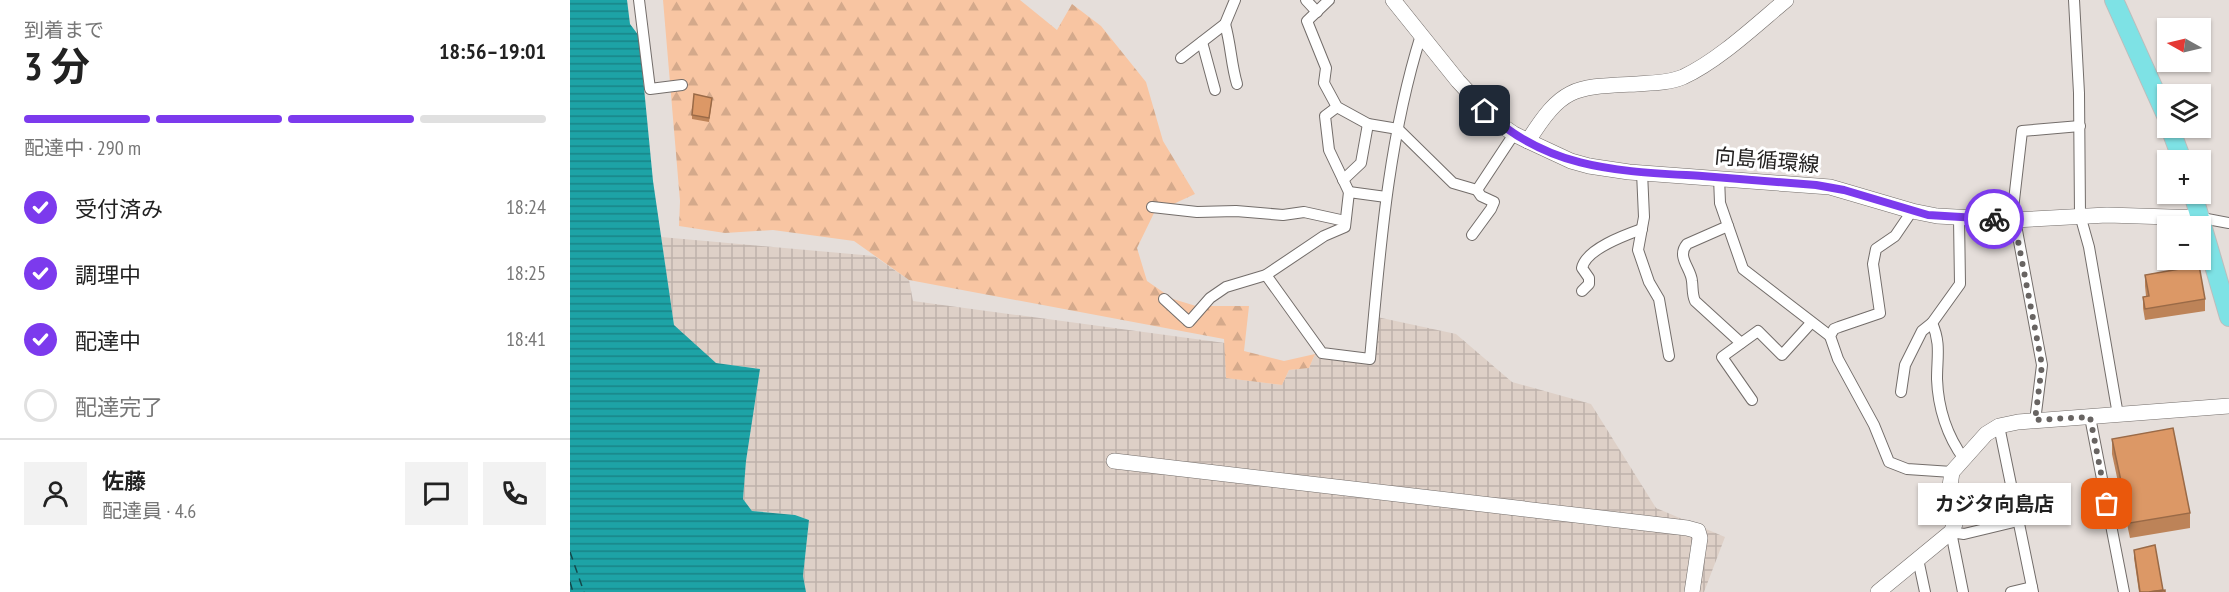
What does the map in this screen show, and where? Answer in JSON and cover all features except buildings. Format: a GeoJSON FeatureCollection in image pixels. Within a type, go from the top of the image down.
{"type":"FeatureCollection","features":[{"type":"Feature","properties":{"kind":"highway"},"geometry":{"type":"LineString","coordinates":[[2114,0],[2157,96]]}},
{"type":"Feature","properties":{"kind":"highway"},"geometry":{"type":"LineString","coordinates":[[2211,251],[2229,317]]}},
{"type":"Feature","properties":{"kind":"street"},"geometry":{"type":"LineString","coordinates":[[639,0],[650,89],[682,85]]}},
{"type":"Feature","properties":{"kind":"street"},"geometry":{"type":"LineString","coordinates":[[1180,58],[1225,24],[1235,0]]}},
{"type":"Feature","properties":{"kind":"street"},"geometry":{"type":"LineString","coordinates":[[1306,0],[1317,12]]}},
{"type":"Feature","properties":{"kind":"street"},"geometry":{"type":"LineString","coordinates":[[1329,0],[1307,21],[1326,68],[1324,83],[1337,107],[1368,124],[1398,129],[1452,183],[1477,190],[1481,196],[1494,201],[1491,209],[1472,235]]}},
{"type":"Feature","properties":{"kind":"street","name":"向島循環線"},"geometry":{"type":"LineString","coordinates":[[1393,0],[1485,111],[1514,134],[1571,161],[1589,166],[1642,172],[1830,187],[1937,216],[2014,220],[2080,215],[2157,217]]}},
{"type":"Feature","properties":{"kind":"street"},"geometry":{"type":"LineString","coordinates":[[1528,141],[1545,114],[1558,101],[1572,92],[1595,85],[1658,83],[1680,78],[1708,62],[1786,0]]}},
{"type":"Feature","properties":{"kind":"street"},"geometry":{"type":"LineString","coordinates":[[2074,0],[2080,126],[2080,215],[2089,247],[2118,415]]}},
{"type":"Feature","properties":{"kind":"street"},"geometry":{"type":"LineString","coordinates":[[1225,24],[1232,46],[1230,62],[1237,84]]}},
{"type":"Feature","properties":{"kind":"street"},"geometry":{"type":"LineString","coordinates":[[1266,275],[1322,353],[1370,359],[1386,197],[1398,129],[1421,36]]}},
{"type":"Feature","properties":{"kind":"street"},"geometry":{"type":"LineString","coordinates":[[1202,42],[1215,90]]}},
{"type":"Feature","properties":{"kind":"street"},"geometry":{"type":"LineString","coordinates":[[1164,299],[1189,322],[1210,298],[1226,287],[1266,275],[1323,236],[1345,226],[1349,192],[1329,150],[1325,116],[1337,107]]}},
{"type":"Feature","properties":{"kind":"street"},"geometry":{"type":"LineString","coordinates":[[1343,180],[1361,163],[1368,124]]}},
{"type":"Feature","properties":{"kind":"street"},"geometry":{"type":"LineString","coordinates":[[2035,420],[2042,365],[2013,209],[2022,131],[2080,126]]}},
{"type":"Feature","properties":{"kind":"street"},"geometry":{"type":"LineString","coordinates":[[1477,190],[1514,134]]}},
{"type":"Feature","properties":{"kind":"street"},"geometry":{"type":"LineString","coordinates":[[1642,172],[1644,217],[1638,250],[1649,282],[1659,299],[1669,356]]}},
{"type":"Feature","properties":{"kind":"street"},"geometry":{"type":"LineString","coordinates":[[1719,177],[1720,203],[1743,269],[1830,336],[1838,359],[1874,425],[1889,462],[1907,469],[1952,472]]}},
{"type":"Feature","properties":{"kind":"street"},"geometry":{"type":"LineString","coordinates":[[1349,192],[1386,197]]}},
{"type":"Feature","properties":{"kind":"street"},"geometry":{"type":"LineString","coordinates":[[1152,207],[1197,212],[1236,211],[1283,215],[1304,212],[1345,220]]}},
{"type":"Feature","properties":{"kind":"street"},"geometry":{"type":"LineString","coordinates":[[1830,336],[1834,329],[1880,313],[1873,264],[1876,249],[1895,236],[1912,211]]}},
{"type":"Feature","properties":{"kind":"street"},"geometry":{"type":"LineString","coordinates":[[1901,392],[1905,365],[1922,331],[1932,322],[1960,284],[1959,218]]}},
{"type":"Feature","properties":{"kind":"street"},"geometry":{"type":"LineString","coordinates":[[2211,220],[2229,223]]}},
{"type":"Feature","properties":{"kind":"street"},"geometry":{"type":"LineString","coordinates":[[1728,226],[1687,244],[1683,248],[1683,258],[1692,279],[1692,294],[1695,301],[1741,343]]}},
{"type":"Feature","properties":{"kind":"street"},"geometry":{"type":"LineString","coordinates":[[1582,291],[1589,284],[1589,278],[1581,268],[1583,262],[1599,248],[1642,229]]}},
{"type":"Feature","properties":{"kind":"street"},"geometry":{"type":"LineString","coordinates":[[1932,322],[1938,337],[1937,381],[1941,410],[1952,443],[1964,459]]}},
{"type":"Feature","properties":{"kind":"street"},"geometry":{"type":"LineString","coordinates":[[1752,400],[1722,357],[1758,331],[1782,355],[1811,323]]}},
{"type":"Feature","properties":{"kind":"street"},"geometry":{"type":"LineString","coordinates":[[1878,592],[1952,532],[1955,524],[1949,493],[1952,472],[1986,434],[1999,426],[2035,420],[2229,406]]}},
{"type":"Feature","properties":{"kind":"street"},"geometry":{"type":"LineString","coordinates":[[2090,417],[2124,592]]}},
{"type":"Feature","properties":{"kind":"street"},"geometry":{"type":"LineString","coordinates":[[1999,426],[2033,590],[2011,592]]}},
{"type":"Feature","properties":{"kind":"street"},"geometry":{"type":"LineString","coordinates":[[1114,461],[1687,528],[1698,531],[1700,538],[1692,592]]}},
{"type":"Feature","properties":{"kind":"street"},"geometry":{"type":"LineString","coordinates":[[1952,532],[1964,534],[2018,521]]}},
{"type":"Feature","properties":{"kind":"street"},"geometry":{"type":"LineString","coordinates":[[1952,532],[1964,592]]}},
{"type":"Feature","properties":{"kind":"street"},"geometry":{"type":"LineString","coordinates":[[1918,559],[1925,592]]}},
{"type":"Feature","properties":{"kind":"shaded area"},"geometry":{"type":"Polygon","coordinates":[[[661,237],[874,256],[909,280],[913,301],[1225,343],[1227,378],[1282,385],[1289,370],[1309,368],[1315,354],[1371,361],[1377,317],[1456,334],[1512,382],[1591,404],[1656,508],[1725,537],[1704,592],[806,592],[803,576],[809,520],[795,515],[752,511],[743,499],[746,461],[760,369],[715,363],[674,325],[661,237]]]}},
{"type":"Feature","properties":{"kind":"green space"},"geometry":{"type":"Polygon","coordinates":[[[663,0],[1020,0],[1057,30],[1072,4],[1101,26],[1146,82],[1163,141],[1195,194],[1154,213],[1137,248],[1147,281],[1173,299],[1196,306],[1249,306],[1244,351],[1284,361],[1315,354],[1309,368],[1289,370],[1282,385],[1226,378],[1224,339],[909,280],[854,241],[773,230],[725,233],[679,226],[680,201],[663,0]]]}},
{"type":"Feature","properties":{"kind":"water"},"geometry":{"type":"Polygon","coordinates":[[[570,0],[627,0],[630,24],[639,36],[653,181],[674,325],[716,363],[760,369],[746,461],[743,499],[752,511],[795,515],[809,520],[803,576],[806,592],[570,592],[570,0]]]}},
{"type":"Feature","properties":{"kind":"ferry route"},"geometry":{"type":"LineString","coordinates":[[570,552],[584,592]]}},
{"type":"Feature","properties":{"kind":"ferry route"},"geometry":{"type":"LineString","coordinates":[[570,582],[573,592]]}},
{"type":"Feature","properties":{"kind":"way so far"},"geometry":{"type":"LineString","coordinates":[[1994,219],[2014,220],[2042,365],[2035,420],[2090,417],[2107,504]]}},
{"type":"Feature","properties":{"kind":"place","name":"カジタ向島店"},"geometry":{"type":"Point","coordinates":[2107,504]}},
{"type":"Feature","properties":{"kind":"route"},"geometry":{"type":"LineString","coordinates":[[1485,111],[1514,134],[1571,161],[1589,166],[1615,171],[1816,185],[1844,190],[1928,215],[1994,219]]}}]}
